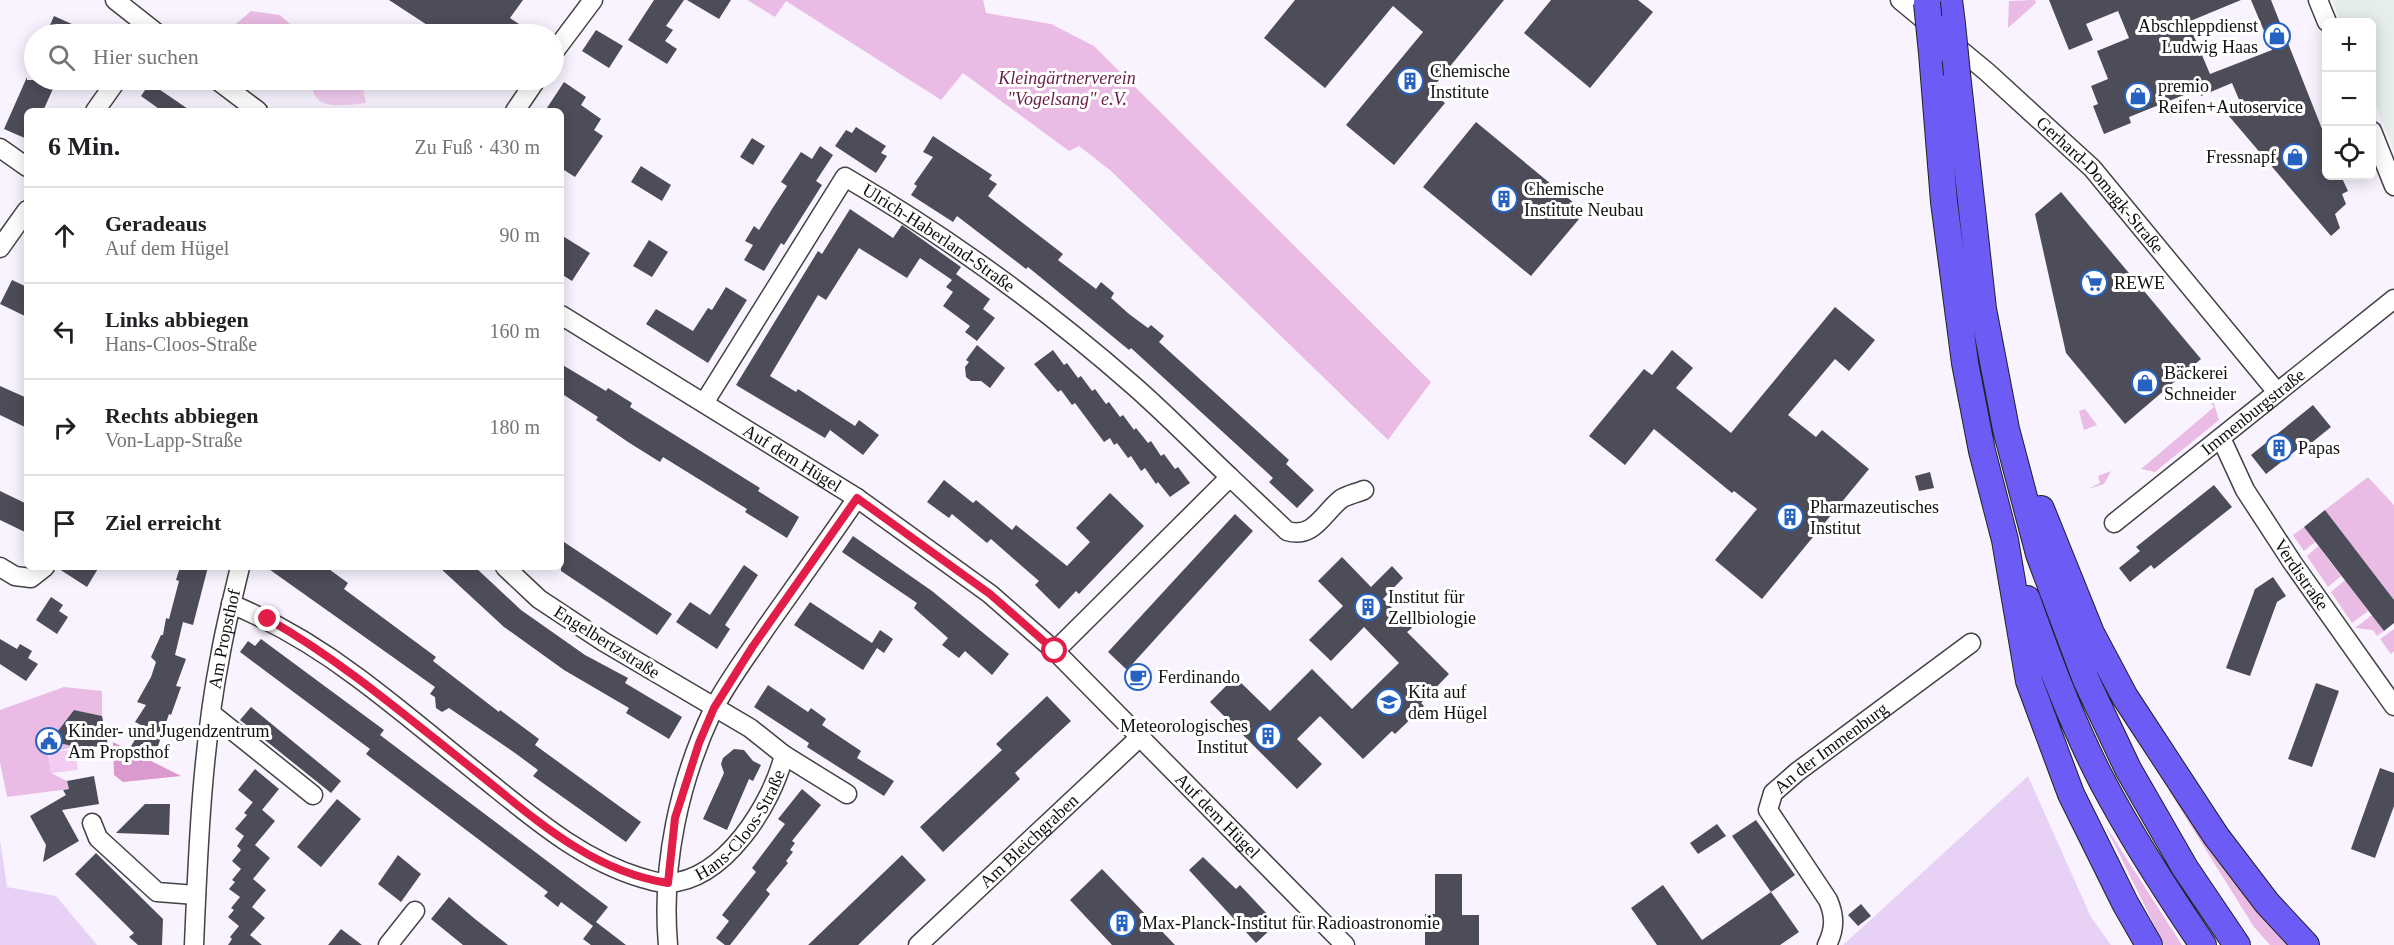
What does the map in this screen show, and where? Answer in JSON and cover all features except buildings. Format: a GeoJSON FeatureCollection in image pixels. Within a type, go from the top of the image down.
{"type":"FeatureCollection","features":[{"type":"Feature","properties":{"kind":"highway"},"geometry":{"type":"LineString","coordinates":[[1939,7],[1932,53],[1944,202],[1965,363],[1982,452],[2005,540],[2029,681],[2071,794],[2125,903],[2149,945]]}},
{"type":"Feature","properties":{"kind":"highway"},"geometry":{"type":"LineString","coordinates":[[1939,7],[1956,74],[1983,309],[2006,429],[2039,554],[2086,680],[2128,770],[2185,868],[2237,945]]}},
{"type":"Feature","properties":{"kind":"highway"},"geometry":{"type":"LineString","coordinates":[[2006,429],[2091,633],[2125,697],[2216,836],[2267,903],[2306,945]]}},
{"type":"Feature","properties":{"kind":"highway"},"geometry":{"type":"LineString","coordinates":[[2005,540],[2053,671],[2102,780],[2164,887],[2203,945]]}},
{"type":"Feature","properties":{"kind":"street"},"geometry":{"type":"LineString","coordinates":[[115,0],[143,24]]}},
{"type":"Feature","properties":{"kind":"street"},"geometry":{"type":"LineString","coordinates":[[564,39],[593,0]]}},
{"type":"Feature","properties":{"kind":"street","name":"Gerhard-Domagk-Straße"},"geometry":{"type":"LineString","coordinates":[[1900,0],[1987,72],[2092,168],[2277,392]]}},
{"type":"Feature","properties":{"kind":"street"},"geometry":{"type":"LineString","coordinates":[[2318,0],[2325,18]]}},
{"type":"Feature","properties":{"kind":"street"},"geometry":{"type":"LineString","coordinates":[[97,108],[110,90]]}},
{"type":"Feature","properties":{"kind":"street"},"geometry":{"type":"LineString","coordinates":[[230,90],[254,108]]}},
{"type":"Feature","properties":{"kind":"street"},"geometry":{"type":"LineString","coordinates":[[517,108],[529,90]]}},
{"type":"Feature","properties":{"kind":"street"},"geometry":{"type":"LineString","coordinates":[[2376,141],[2394,186]]}},
{"type":"Feature","properties":{"kind":"street"},"geometry":{"type":"LineString","coordinates":[[0,148],[24,165]]}},
{"type":"Feature","properties":{"kind":"street","name":"Ulrich-Haberland-Straße"},"geometry":{"type":"LineString","coordinates":[[704,403],[845,177],[888,202],[1001,279],[1134,386],[1287,531],[1298,534],[1310,531],[1343,498],[1364,490]]}},
{"type":"Feature","properties":{"kind":"street"},"geometry":{"type":"LineString","coordinates":[[0,248],[24,214]]}},
{"type":"Feature","properties":{"kind":"street","name":"Immenburgstraße"},"geometry":{"type":"LineString","coordinates":[[2114,523],[2394,299]]}},
{"type":"Feature","properties":{"kind":"street","name":"Auf dem Hügel"},"geometry":{"type":"LineString","coordinates":[[564,317],[857,498],[990,594],[1055,651],[1345,945]]}},
{"type":"Feature","properties":{"kind":"street","name":"Verdistraße"},"geometry":{"type":"LineString","coordinates":[[2221,438],[2245,490],[2268,526],[2394,706]]}},
{"type":"Feature","properties":{"kind":"street"},"geometry":{"type":"LineString","coordinates":[[1055,651],[1230,477]]}},
{"type":"Feature","properties":{"kind":"street","name":"Hans-Cloos-Straße"},"geometry":{"type":"LineString","coordinates":[[668,945],[668,883],[675,818],[699,743],[714,708],[753,646],[857,498]]}},
{"type":"Feature","properties":{"kind":"street"},"geometry":{"type":"LineString","coordinates":[[0,567],[15,576],[31,578],[42,570]]}},
{"type":"Feature","properties":{"kind":"street","name":"Am Propsthof"},"geometry":{"type":"LineString","coordinates":[[194,945],[196,895],[212,714],[219,658],[239,570]]}},
{"type":"Feature","properties":{"kind":"street","name":"Engelbertzstraße"},"geometry":{"type":"LineString","coordinates":[[508,570],[539,599],[604,642],[714,708]]}},
{"type":"Feature","properties":{"kind":"street"},"geometry":{"type":"LineString","coordinates":[[231,604],[268,619],[306,640],[559,838],[627,873],[668,883]]}},
{"type":"Feature","properties":{"kind":"street","name":"An der Immenburg"},"geometry":{"type":"LineString","coordinates":[[1827,945],[1833,927],[1833,913],[1828,900],[1768,810],[1773,793],[1797,772],[1971,643]]}},
{"type":"Feature","properties":{"kind":"street","name":"Hans-Cloos-Straße"},"geometry":{"type":"LineString","coordinates":[[668,883],[690,878],[710,868],[732,848],[761,812],[784,755],[750,728],[714,708]]}},
{"type":"Feature","properties":{"kind":"street","name":"Am Propsthof"},"geometry":{"type":"LineString","coordinates":[[212,714],[313,795]]}},
{"type":"Feature","properties":{"kind":"street","name":"Am Bleichgraben"},"geometry":{"type":"LineString","coordinates":[[918,945],[1140,737]]}},
{"type":"Feature","properties":{"kind":"street"},"geometry":{"type":"LineString","coordinates":[[784,755],[847,794]]}},
{"type":"Feature","properties":{"kind":"street"},"geometry":{"type":"LineString","coordinates":[[92,823],[99,838],[157,892],[196,895]]}},
{"type":"Feature","properties":{"kind":"street"},"geometry":{"type":"LineString","coordinates":[[399,941],[415,911]]}},
{"type":"Feature","properties":{"kind":"shaded area"},"geometry":{"type":"Polygon","coordinates":[[[2332,0],[2394,0],[2394,150],[2376,106],[2376,18],[2339,18],[2332,0]]]}},
{"type":"Feature","properties":{"kind":"shaded area"},"geometry":{"type":"Polygon","coordinates":[[[363,90],[366,103],[330,105],[317,98],[313,91],[363,90]]]}},
{"type":"Feature","properties":{"kind":"shaded area"},"geometry":{"type":"Polygon","coordinates":[[[113,742],[181,776],[123,782],[114,775],[113,742]]]}},
{"type":"Feature","properties":{"kind":"shaded area"},"geometry":{"type":"Polygon","coordinates":[[[75,749],[78,770],[51,773],[48,753],[75,749]]]}},
{"type":"Feature","properties":{"kind":"shaded area"},"geometry":{"type":"Polygon","coordinates":[[[2028,776],[2091,917],[2111,945],[1843,945],[2028,776]]]}},
{"type":"Feature","properties":{"kind":"shaded area"},"geometry":{"type":"Polygon","coordinates":[[[0,840],[7,887],[56,896],[97,945],[0,945],[0,840]]]}},
{"type":"Feature","properties":{"kind":"green space","name":"Kleingärtnerverein \"Vogelsang\" e.V."},"geometry":{"type":"Polygon","coordinates":[[[747,0],[983,0],[986,13],[1051,24],[1094,46],[1431,382],[1388,440],[1111,171],[1079,146],[1069,151],[963,73],[941,100],[786,1],[775,17],[747,0]]]}},
{"type":"Feature","properties":{"kind":"green space"},"geometry":{"type":"Polygon","coordinates":[[[2035,0],[2036,3],[2008,28],[2009,1],[2035,0]]]}},
{"type":"Feature","properties":{"kind":"green space"},"geometry":{"type":"Polygon","coordinates":[[[251,11],[280,15],[290,24],[236,24],[251,11]]]}},
{"type":"Feature","properties":{"kind":"green space"},"geometry":{"type":"Polygon","coordinates":[[[2211,394],[2219,420],[2155,472],[2141,469],[2214,407],[2205,396],[2211,394]]]}},
{"type":"Feature","properties":{"kind":"green space"},"geometry":{"type":"Polygon","coordinates":[[[2085,409],[2097,425],[2084,430],[2079,411],[2085,409]]]}},
{"type":"Feature","properties":{"kind":"green space"},"geometry":{"type":"Polygon","coordinates":[[[2111,471],[2104,484],[2088,489],[2100,483],[2098,476],[2111,471]]]}},
{"type":"Feature","properties":{"kind":"green space"},"geometry":{"type":"Polygon","coordinates":[[[2368,477],[2394,505],[2394,600],[2325,510],[2368,477]]]}},
{"type":"Feature","properties":{"kind":"green space"},"geometry":{"type":"Polygon","coordinates":[[[2304,527],[2315,542],[2304,551],[2293,535],[2304,527]]]}},
{"type":"Feature","properties":{"kind":"green space"},"geometry":{"type":"Polygon","coordinates":[[[2318,546],[2341,576],[2328,587],[2307,556],[2318,546]]]}},
{"type":"Feature","properties":{"kind":"green space"},"geometry":{"type":"Polygon","coordinates":[[[2345,580],[2368,611],[2352,623],[2331,592],[2345,580]]]}},
{"type":"Feature","properties":{"kind":"green space"},"geometry":{"type":"Polygon","coordinates":[[[2372,615],[2384,631],[2377,636],[2373,630],[2355,628],[2372,615]]]}},
{"type":"Feature","properties":{"kind":"green space"},"geometry":{"type":"Polygon","coordinates":[[[2394,629],[2394,651],[2391,654],[2380,639],[2394,629]]]}},
{"type":"Feature","properties":{"kind":"green space"},"geometry":{"type":"Polygon","coordinates":[[[64,687],[102,691],[102,716],[74,710],[50,740],[77,746],[48,753],[51,773],[67,781],[69,789],[7,797],[0,762],[0,710],[64,687]]]}},
{"type":"Feature","properties":{"kind":"green space"},"geometry":{"type":"Polygon","coordinates":[[[2168,789],[2256,909],[2290,945],[2270,945],[2254,927],[2168,789]]]}},
{"type":"Feature","properties":{"kind":"green space"},"geometry":{"type":"Polygon","coordinates":[[[2105,825],[2182,945],[2164,945],[2105,825]]]}},
{"type":"Feature","properties":{"kind":"place","name":"Abschleppdienst Ludwig Haas"},"geometry":{"type":"Point","coordinates":[2277,36]}},
{"type":"Feature","properties":{"kind":"place","name":"Chemische Institute"},"geometry":{"type":"Point","coordinates":[1410,81]}},
{"type":"Feature","properties":{"kind":"place","name":"premio Reifen+Autoservice"},"geometry":{"type":"Point","coordinates":[2138,96]}},
{"type":"Feature","properties":{"kind":"place","name":"Fressnapf"},"geometry":{"type":"Point","coordinates":[2295,157]}},
{"type":"Feature","properties":{"kind":"place","name":"Chemische Institute Neubau"},"geometry":{"type":"Point","coordinates":[1504,199]}},
{"type":"Feature","properties":{"kind":"place","name":"REWE"},"geometry":{"type":"Point","coordinates":[2094,283]}},
{"type":"Feature","properties":{"kind":"place","name":"Bäckerei Schneider"},"geometry":{"type":"Point","coordinates":[2145,383]}},
{"type":"Feature","properties":{"kind":"place","name":"Papas"},"geometry":{"type":"Point","coordinates":[2279,448]}},
{"type":"Feature","properties":{"kind":"place","name":"Pharmazeutisches Institut"},"geometry":{"type":"Point","coordinates":[1790,517]}},
{"type":"Feature","properties":{"kind":"place","name":"Institut für Zellbiologie"},"geometry":{"type":"Point","coordinates":[1368,607]}},
{"type":"Feature","properties":{"kind":"place","name":"Ferdinando"},"geometry":{"type":"Point","coordinates":[1138,677]}},
{"type":"Feature","properties":{"kind":"place","name":"Kita auf dem Hügel"},"geometry":{"type":"Point","coordinates":[1389,702]}},
{"type":"Feature","properties":{"kind":"place","name":"Meteorologisches Institut"},"geometry":{"type":"Point","coordinates":[1268,736]}},
{"type":"Feature","properties":{"kind":"place","name":"Kinder- und Jugendzentrum Am Propsthof"},"geometry":{"type":"Point","coordinates":[49,741]}},
{"type":"Feature","properties":{"kind":"place","name":"Max-Planck-Institut für Radioastronomie"},"geometry":{"type":"Point","coordinates":[1122,923]}},
{"type":"Feature","properties":{"kind":"route"},"geometry":{"type":"LineString","coordinates":[[268,619],[306,640],[357,677],[559,838],[627,873],[668,883],[675,818],[699,743],[714,708],[753,646],[857,498],[990,594],[1055,651]]}}]}
